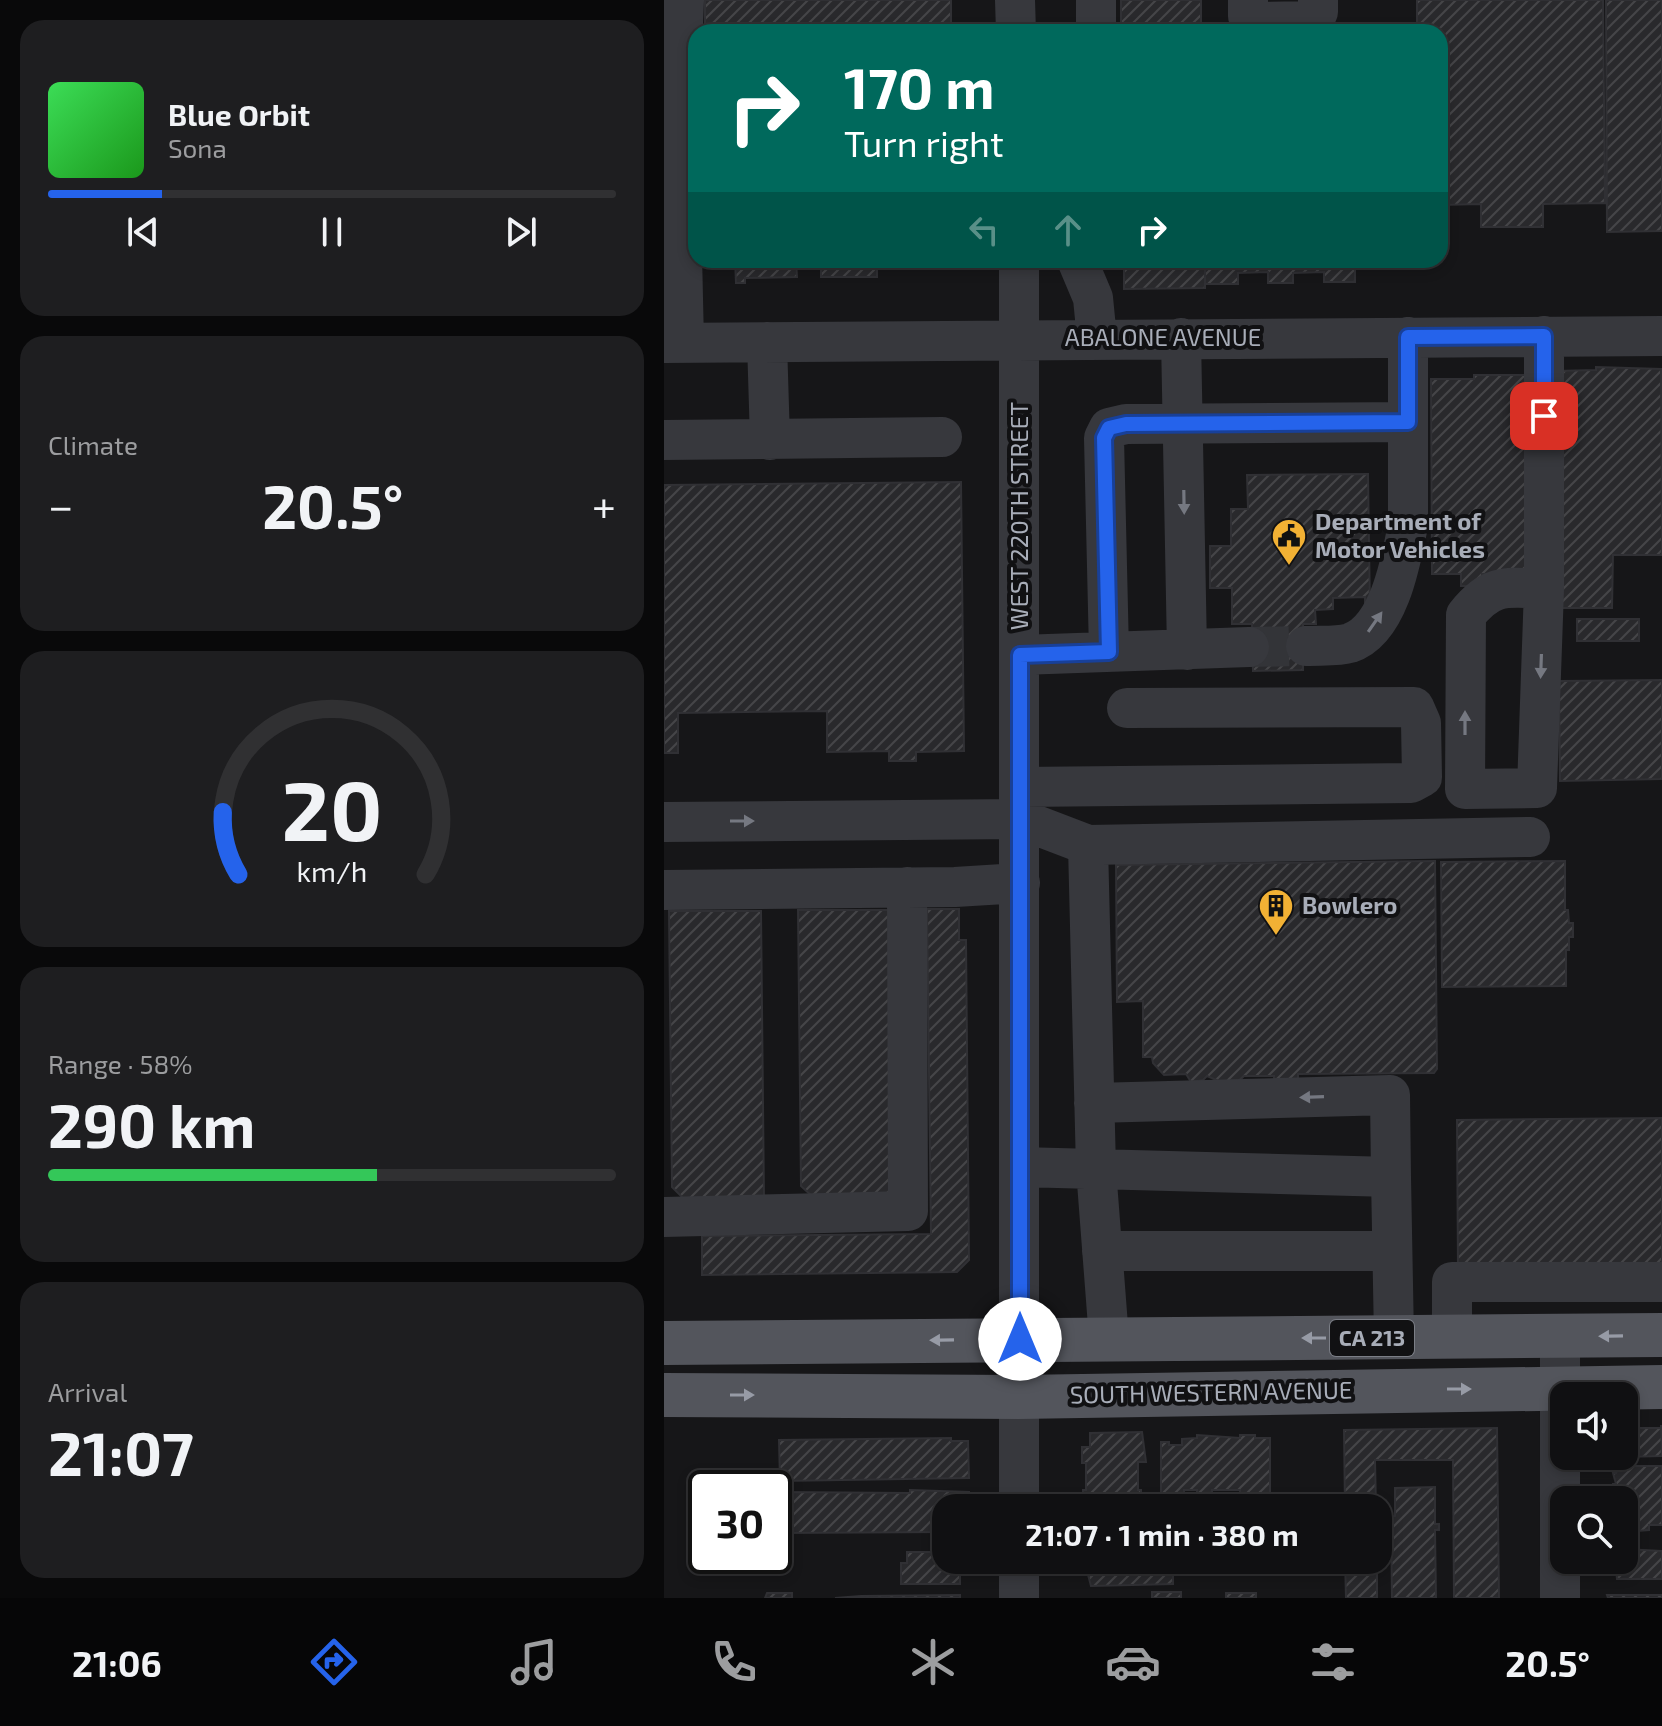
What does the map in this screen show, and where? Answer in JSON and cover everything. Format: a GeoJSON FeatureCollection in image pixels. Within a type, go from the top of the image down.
{"type":"FeatureCollection","features":[{"type":"Feature","properties":{"kind":"main road","name":"CA 213"},"geometry":{"type":"LineString","coordinates":[[664,1343],[1662,1335]]}},
{"type":"Feature","properties":{"kind":"main road","name":"SOUTH WESTERN AVENUE"},"geometry":{"type":"LineString","coordinates":[[1638,1387],[1662,1387]]}},
{"type":"Feature","properties":{"kind":"main road","name":"SOUTH WESTERN AVENUE"},"geometry":{"type":"LineString","coordinates":[[664,1395],[1019,1397],[1381,1389],[1550,1389]]}},
{"type":"Feature","properties":{"kind":"street"},"geometry":{"type":"LineString","coordinates":[[674,343],[688,120],[684,0]]}},
{"type":"Feature","properties":{"kind":"street"},"geometry":{"type":"LineString","coordinates":[[1015,0],[1016,24]]}},
{"type":"Feature","properties":{"kind":"street"},"geometry":{"type":"LineString","coordinates":[[1096,0],[1096,24]]}},
{"type":"Feature","properties":{"kind":"street"},"geometry":{"type":"LineString","coordinates":[[1248,0],[1248,16],[1254,22],[1313,21],[1318,12],[1318,0]]}},
{"type":"Feature","properties":{"kind":"street","name":"WEST 220TH STREET"},"geometry":{"type":"LineString","coordinates":[[1019,268],[1019,1494]]}},
{"type":"Feature","properties":{"kind":"street"},"geometry":{"type":"LineString","coordinates":[[1080,268],[1093,298],[1097,339]]}},
{"type":"Feature","properties":{"kind":"street"},"geometry":{"type":"LineString","coordinates":[[1544,336],[1544,589],[1537,788],[1465,789],[1466,615],[1480,597],[1499,587],[1544,589]]}},
{"type":"Feature","properties":{"kind":"street","name":"ABALONE AVENUE"},"geometry":{"type":"LineString","coordinates":[[674,343],[1662,336]]}},
{"type":"Feature","properties":{"kind":"street"},"geometry":{"type":"LineString","coordinates":[[1306,646],[1348,644],[1364,636],[1378,622],[1403,552],[1408,525],[1408,337]]}},
{"type":"Feature","properties":{"kind":"street"},"geometry":{"type":"LineString","coordinates":[[1181,338],[1187,650]]}},
{"type":"Feature","properties":{"kind":"street"},"geometry":{"type":"LineString","coordinates":[[767,342],[770,440]]}},
{"type":"Feature","properties":{"kind":"street"},"geometry":{"type":"LineString","coordinates":[[1109,652],[1104,438],[1109,428],[1117,425],[1408,422]]}},
{"type":"Feature","properties":{"kind":"street"},"geometry":{"type":"LineString","coordinates":[[664,440],[942,437]]}},
{"type":"Feature","properties":{"kind":"street"},"geometry":{"type":"LineString","coordinates":[[1020,655],[1249,647]]}},
{"type":"Feature","properties":{"kind":"street"},"geometry":{"type":"LineString","coordinates":[[664,822],[1411,783],[1422,777],[1421,723],[1414,707],[1127,708]]}},
{"type":"Feature","properties":{"kind":"street"},"geometry":{"type":"LineString","coordinates":[[1020,803],[1088,845],[1530,837]]}},
{"type":"Feature","properties":{"kind":"street"},"geometry":{"type":"LineString","coordinates":[[1088,845],[1096,1169],[1109,1339]]}},
{"type":"Feature","properties":{"kind":"street"},"geometry":{"type":"LineString","coordinates":[[664,890],[1020,883]]}},
{"type":"Feature","properties":{"kind":"street"},"geometry":{"type":"LineString","coordinates":[[664,1217],[908,1211],[907,887]]}},
{"type":"Feature","properties":{"kind":"street"},"geometry":{"type":"LineString","coordinates":[[1094,1103],[1390,1095],[1394,1338]]}},
{"type":"Feature","properties":{"kind":"street"},"geometry":{"type":"LineString","coordinates":[[1020,1167],[1391,1177]]}},
{"type":"Feature","properties":{"kind":"street"},"geometry":{"type":"LineString","coordinates":[[1102,1251],[1392,1251]]}},
{"type":"Feature","properties":{"kind":"street"},"geometry":{"type":"LineString","coordinates":[[1452,1338],[1452,1282],[1662,1282]]}},
{"type":"Feature","properties":{"kind":"street"},"geometry":{"type":"LineString","coordinates":[[1505,1282],[1505,1337]]}},
{"type":"Feature","properties":{"kind":"street"},"geometry":{"type":"LineString","coordinates":[[1560,1337],[1560,1382]]}},
{"type":"Feature","properties":{"kind":"street"},"geometry":{"type":"LineString","coordinates":[[1560,1470],[1560,1598]]}},
{"type":"Feature","properties":{"kind":"street"},"geometry":{"type":"LineString","coordinates":[[1019,1574],[1019,1598]]}},
{"type":"Feature","properties":{"kind":"building"},"geometry":{"type":"Polygon","coordinates":[[[705,0],[951,0],[951,24],[705,24],[705,0]]]}},
{"type":"Feature","properties":{"kind":"building"},"geometry":{"type":"Polygon","coordinates":[[[1121,0],[1201,0],[1201,24],[1121,24],[1121,0]]]}},
{"type":"Feature","properties":{"kind":"building"},"geometry":{"type":"Polygon","coordinates":[[[1417,0],[1603,0],[1605,203],[1543,204],[1543,227],[1481,227],[1481,204],[1448,205],[1448,24],[1417,24],[1417,0]]]}},
{"type":"Feature","properties":{"kind":"building"},"geometry":{"type":"Polygon","coordinates":[[[1606,0],[1662,0],[1662,231],[1607,232],[1606,0]]]}},
{"type":"Feature","properties":{"kind":"building"},"geometry":{"type":"Polygon","coordinates":[[[735,268],[796,268],[797,277],[745,278],[745,283],[736,283],[735,268]]]}},
{"type":"Feature","properties":{"kind":"building"},"geometry":{"type":"Polygon","coordinates":[[[821,268],[877,268],[877,277],[821,277],[821,268]]]}},
{"type":"Feature","properties":{"kind":"building"},"geometry":{"type":"Polygon","coordinates":[[[1124,268],[1205,268],[1205,288],[1124,289],[1124,268]]]}},
{"type":"Feature","properties":{"kind":"building"},"geometry":{"type":"Polygon","coordinates":[[[1205,268],[1355,268],[1355,282],[1324,282],[1324,272],[1293,273],[1293,283],[1268,283],[1268,272],[1238,273],[1238,284],[1205,284],[1205,268]]]}},
{"type":"Feature","properties":{"kind":"building"},"geometry":{"type":"Polygon","coordinates":[[[1596,367],[1661,369],[1662,555],[1613,555],[1612,608],[1559,608],[1556,371],[1596,370],[1596,367]]]}},
{"type":"Feature","properties":{"kind":"building"},"geometry":{"type":"Polygon","coordinates":[[[1474,375],[1533,375],[1532,574],[1482,574],[1482,586],[1461,586],[1461,574],[1432,574],[1431,379],[1474,379],[1474,375]]]}},
{"type":"Feature","properties":{"kind":"building","name":"Department of Motor Vehicles"},"geometry":{"type":"Polygon","coordinates":[[[1368,474],[1370,609],[1365,609],[1365,597],[1333,598],[1333,609],[1315,610],[1316,624],[1303,624],[1303,670],[1253,671],[1252,624],[1232,624],[1232,588],[1210,588],[1210,546],[1231,546],[1231,509],[1248,509],[1247,475],[1368,474]]]}},
{"type":"Feature","properties":{"kind":"building"},"geometry":{"type":"Polygon","coordinates":[[[961,482],[964,751],[916,752],[916,761],[889,761],[889,751],[827,752],[827,711],[678,713],[678,753],[664,753],[664,485],[961,482]]]}},
{"type":"Feature","properties":{"kind":"building"},"geometry":{"type":"Polygon","coordinates":[[[1577,619],[1639,619],[1639,641],[1577,641],[1577,619]]]}},
{"type":"Feature","properties":{"kind":"building"},"geometry":{"type":"Polygon","coordinates":[[[1662,680],[1662,779],[1560,781],[1559,681],[1662,680]]]}},
{"type":"Feature","properties":{"kind":"building","name":"Bowlero"},"geometry":{"type":"Polygon","coordinates":[[[1435,861],[1437,1069],[1434,1073],[1298,1074],[1298,1085],[1274,1085],[1274,1076],[1244,1076],[1233,1087],[1207,1076],[1191,1082],[1186,1074],[1164,1075],[1153,1063],[1152,1057],[1143,1057],[1143,1001],[1117,1002],[1116,865],[1435,861]]]}},
{"type":"Feature","properties":{"kind":"building"},"geometry":{"type":"Polygon","coordinates":[[[1565,861],[1565,910],[1568,910],[1569,923],[1573,923],[1573,937],[1569,937],[1569,950],[1566,950],[1566,986],[1442,987],[1441,862],[1565,861]]]}},
{"type":"Feature","properties":{"kind":"building"},"geometry":{"type":"Polygon","coordinates":[[[927,909],[959,909],[959,940],[966,940],[969,1260],[957,1272],[702,1275],[702,1236],[931,1234],[927,909]]]}},
{"type":"Feature","properties":{"kind":"building"},"geometry":{"type":"Polygon","coordinates":[[[798,910],[891,910],[894,1197],[814,1198],[801,1186],[798,910]]]}},
{"type":"Feature","properties":{"kind":"building"},"geometry":{"type":"Polygon","coordinates":[[[669,911],[761,911],[764,1199],[684,1199],[672,1187],[669,911]]]}},
{"type":"Feature","properties":{"kind":"building"},"geometry":{"type":"Polygon","coordinates":[[[1662,1118],[1662,1268],[1458,1270],[1457,1120],[1662,1118]]]}},
{"type":"Feature","properties":{"kind":"building"},"geometry":{"type":"Polygon","coordinates":[[[1661,1425],[1662,1456],[1638,1457],[1638,1428],[1661,1428],[1661,1425]]]}},
{"type":"Feature","properties":{"kind":"building"},"geometry":{"type":"Polygon","coordinates":[[[1497,1428],[1499,1598],[1454,1598],[1453,1460],[1375,1460],[1376,1494],[1345,1494],[1344,1430],[1497,1428]]]}},
{"type":"Feature","properties":{"kind":"building"},"geometry":{"type":"Polygon","coordinates":[[[1142,1432],[1146,1462],[1138,1462],[1138,1490],[1141,1494],[1083,1494],[1086,1490],[1086,1463],[1082,1463],[1082,1447],[1090,1447],[1090,1433],[1142,1432]]]}},
{"type":"Feature","properties":{"kind":"building"},"geometry":{"type":"Polygon","coordinates":[[[1197,1435],[1240,1438],[1240,1435],[1255,1435],[1255,1438],[1270,1438],[1270,1494],[1247,1494],[1240,1493],[1240,1490],[1197,1493],[1197,1490],[1184,1490],[1184,1494],[1161,1494],[1161,1442],[1182,1445],[1182,1439],[1197,1438],[1197,1435]]]}},
{"type":"Feature","properties":{"kind":"building"},"geometry":{"type":"Polygon","coordinates":[[[951,1438],[951,1441],[968,1441],[969,1478],[792,1481],[792,1470],[780,1470],[779,1440],[951,1438]]]}},
{"type":"Feature","properties":{"kind":"building"},"geometry":{"type":"Polygon","coordinates":[[[1638,1466],[1662,1466],[1662,1525],[1649,1525],[1649,1530],[1638,1531],[1638,1486],[1613,1486],[1616,1484],[1613,1473],[1616,1470],[1638,1470],[1638,1466]]]}},
{"type":"Feature","properties":{"kind":"building"},"geometry":{"type":"Polygon","coordinates":[[[1435,1487],[1435,1524],[1439,1524],[1439,1530],[1435,1530],[1436,1598],[1392,1598],[1395,1488],[1435,1487]]]}},
{"type":"Feature","properties":{"kind":"building"},"geometry":{"type":"Polygon","coordinates":[[[910,1490],[969,1494],[932,1494],[932,1532],[792,1533],[792,1492],[910,1493],[910,1490]]]}},
{"type":"Feature","properties":{"kind":"building"},"geometry":{"type":"Polygon","coordinates":[[[1638,1550],[1662,1551],[1662,1579],[1617,1579],[1616,1574],[1638,1574],[1638,1550]]]}},
{"type":"Feature","properties":{"kind":"building"},"geometry":{"type":"Polygon","coordinates":[[[907,1552],[932,1552],[932,1574],[960,1574],[960,1584],[901,1584],[901,1563],[907,1563],[907,1552]]]}},
{"type":"Feature","properties":{"kind":"building"},"geometry":{"type":"Polygon","coordinates":[[[1088,1574],[1173,1574],[1173,1584],[1091,1586],[1088,1574]]]}},
{"type":"Feature","properties":{"kind":"building"},"geometry":{"type":"Polygon","coordinates":[[[1345,1574],[1377,1574],[1377,1598],[1346,1598],[1345,1574]]]}},
{"type":"Feature","properties":{"kind":"building"},"geometry":{"type":"Polygon","coordinates":[[[1152,1592],[1181,1592],[1181,1598],[1152,1598],[1152,1592]]]}},
{"type":"Feature","properties":{"kind":"building"},"geometry":{"type":"Polygon","coordinates":[[[767,1593],[792,1593],[792,1598],[765,1598],[767,1593]]]}},
{"type":"Feature","properties":{"kind":"building"},"geometry":{"type":"Polygon","coordinates":[[[1226,1593],[1256,1593],[1256,1598],[1226,1598],[1226,1593]]]}},
{"type":"Feature","properties":{"kind":"building"},"geometry":{"type":"Polygon","coordinates":[[[960,1595],[960,1598],[835,1598],[861,1596],[960,1595]]]}},
{"type":"Feature","properties":{"kind":"building"},"geometry":{"type":"Polygon","coordinates":[[[1607,1595],[1662,1595],[1662,1598],[1608,1598],[1607,1595]]]}},
{"type":"Feature","properties":{"kind":"tunnel"},"geometry":{"type":"LineString","coordinates":[[1249,647],[1306,646]]}},
{"type":"Feature","properties":{"kind":"place","name":"Department of Motor Vehicles"},"geometry":{"type":"Point","coordinates":[1289,567]}},
{"type":"Feature","properties":{"kind":"place","name":"Bowlero"},"geometry":{"type":"Point","coordinates":[1276,937]}},
{"type":"Feature","properties":{"kind":"route"},"geometry":{"type":"LineString","coordinates":[[1020,1339],[1020,655],[1109,652],[1104,438],[1109,428],[1126,424],[1408,422],[1408,337],[1544,336],[1544,416]]}}]}
